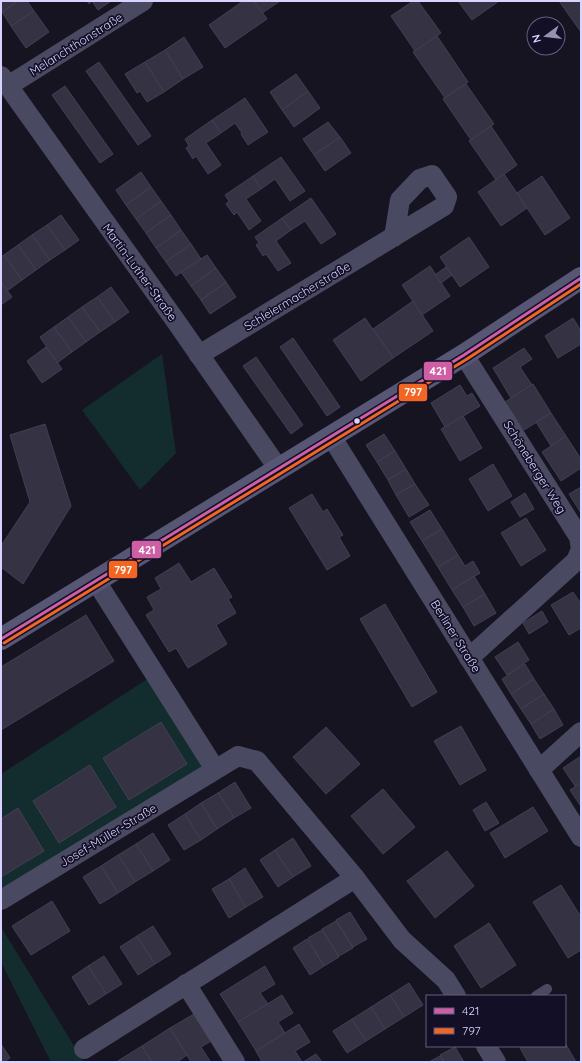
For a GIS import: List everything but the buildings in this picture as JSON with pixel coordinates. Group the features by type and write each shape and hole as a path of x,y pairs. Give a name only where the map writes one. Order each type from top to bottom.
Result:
{"street":[{"name":"Melanchthonstraße","path":"5,81 143,1"},
{"name":"Martin-Luther-Straße","path":"5,81 278,468"},
{"name":"Schleiermacherstraße","path":"199,355 394,237"},
{"path":"1,639 464,355 581,278"},
{"name":"Schöneberger Weg","path":"464,355 579,537 581,549 576,561 469,658"},
{"name":"Berliner Straße","path":"331,436 402,559 469,658 479,684 539,770 581,837"},
{"path":"96,581 215,769"},
{"path":"539,770 581,732"},
{"name":"Josef-Müller-Straße","path":"1,900 238,756 257,761 355,878 402,940 446,980 455,995"},
{"path":"84,1049 355,878"},
{"path":"186,984 235,1062"},
{"path":"487,1047 496,1062"}],"lane":[{"path":"537,995 547,988"}],"green space":[{"path":"162,354 176,453 140,490 82,410"},
{"path":"155,674 215,769 1,900 1,774"},
{"path":"1,927 84,1062 51,1062 1,962"}],"transit line":[{"name":"421","path":"1,639 464,355 581,278"},
{"name":"797","path":"4,643 467,359 581,284"}]}
